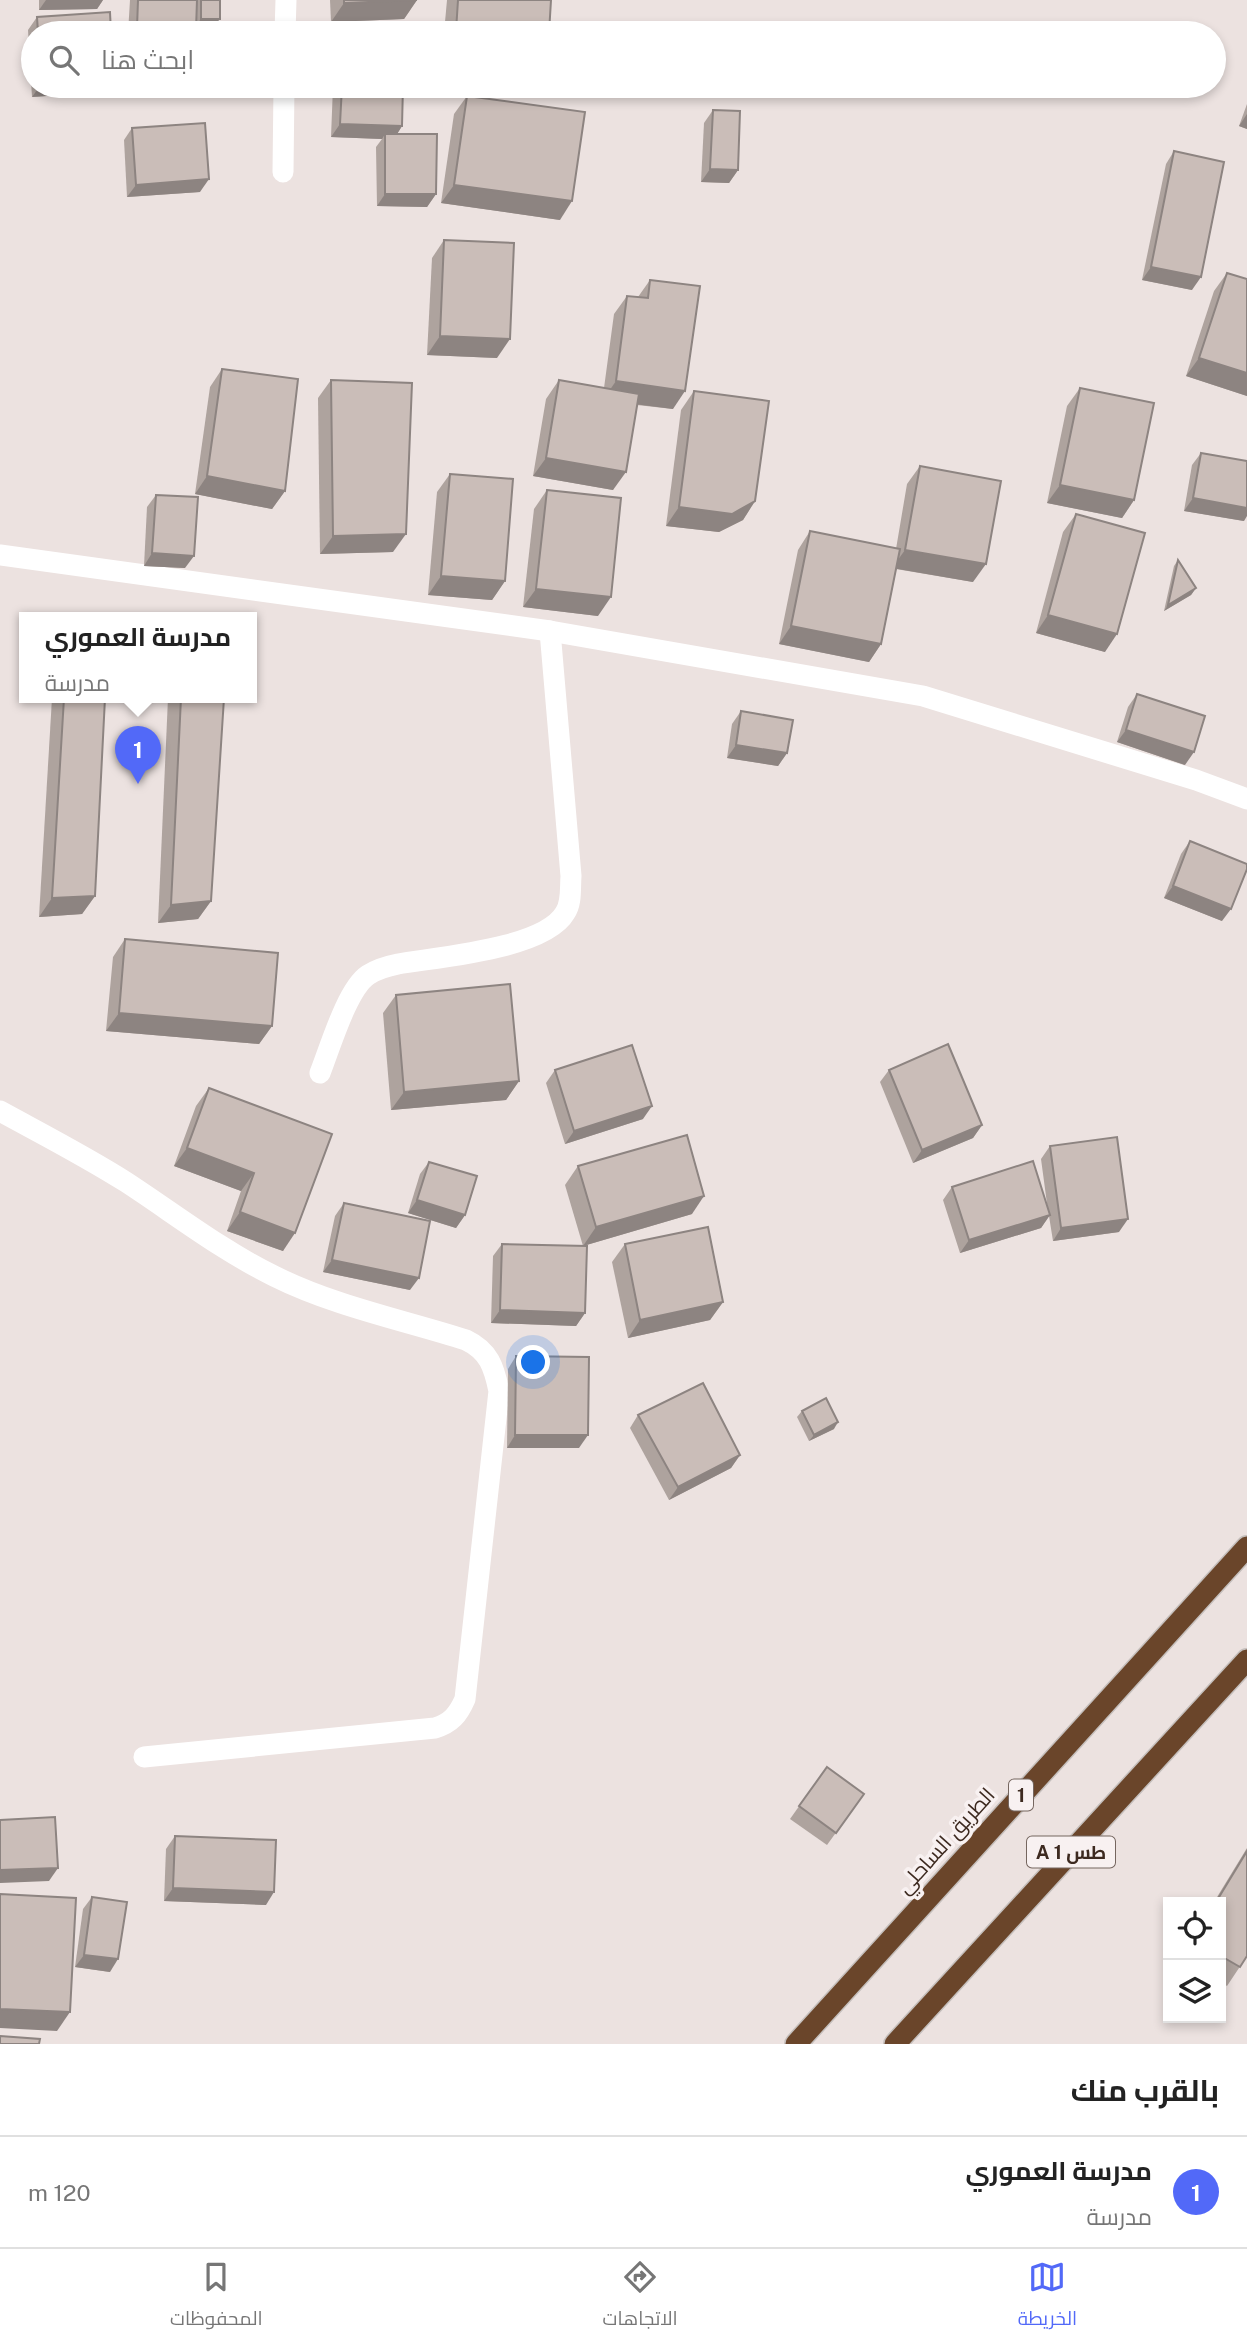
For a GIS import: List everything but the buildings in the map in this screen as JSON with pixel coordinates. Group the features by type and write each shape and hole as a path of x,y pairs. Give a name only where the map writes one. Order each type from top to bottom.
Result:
{"highway":[{"name":"الطريق الساحلي","path":"796,2044 1247,1547"},
{"name":"A 1 طس","path":"895,2044 1247,1660"}],"street":[{"path":"285,21 286,0"},
{"path":"283,172 284,98"},
{"path":"0,555 550,631 923,696 1196,780 1247,799"},
{"path":"320,1073 355,987 367,976 398,964 514,944 542,934 565,913 570,897 570,876 550,631"},
{"path":"0,1111 125,1181 209,1239 275,1277 337,1301 466,1340 483,1350 495,1371 499,1391 465,1699 454,1719 435,1728 144,1758"}],"place":[{"name":"مدرسة العموري","path":"138,784"}]}
